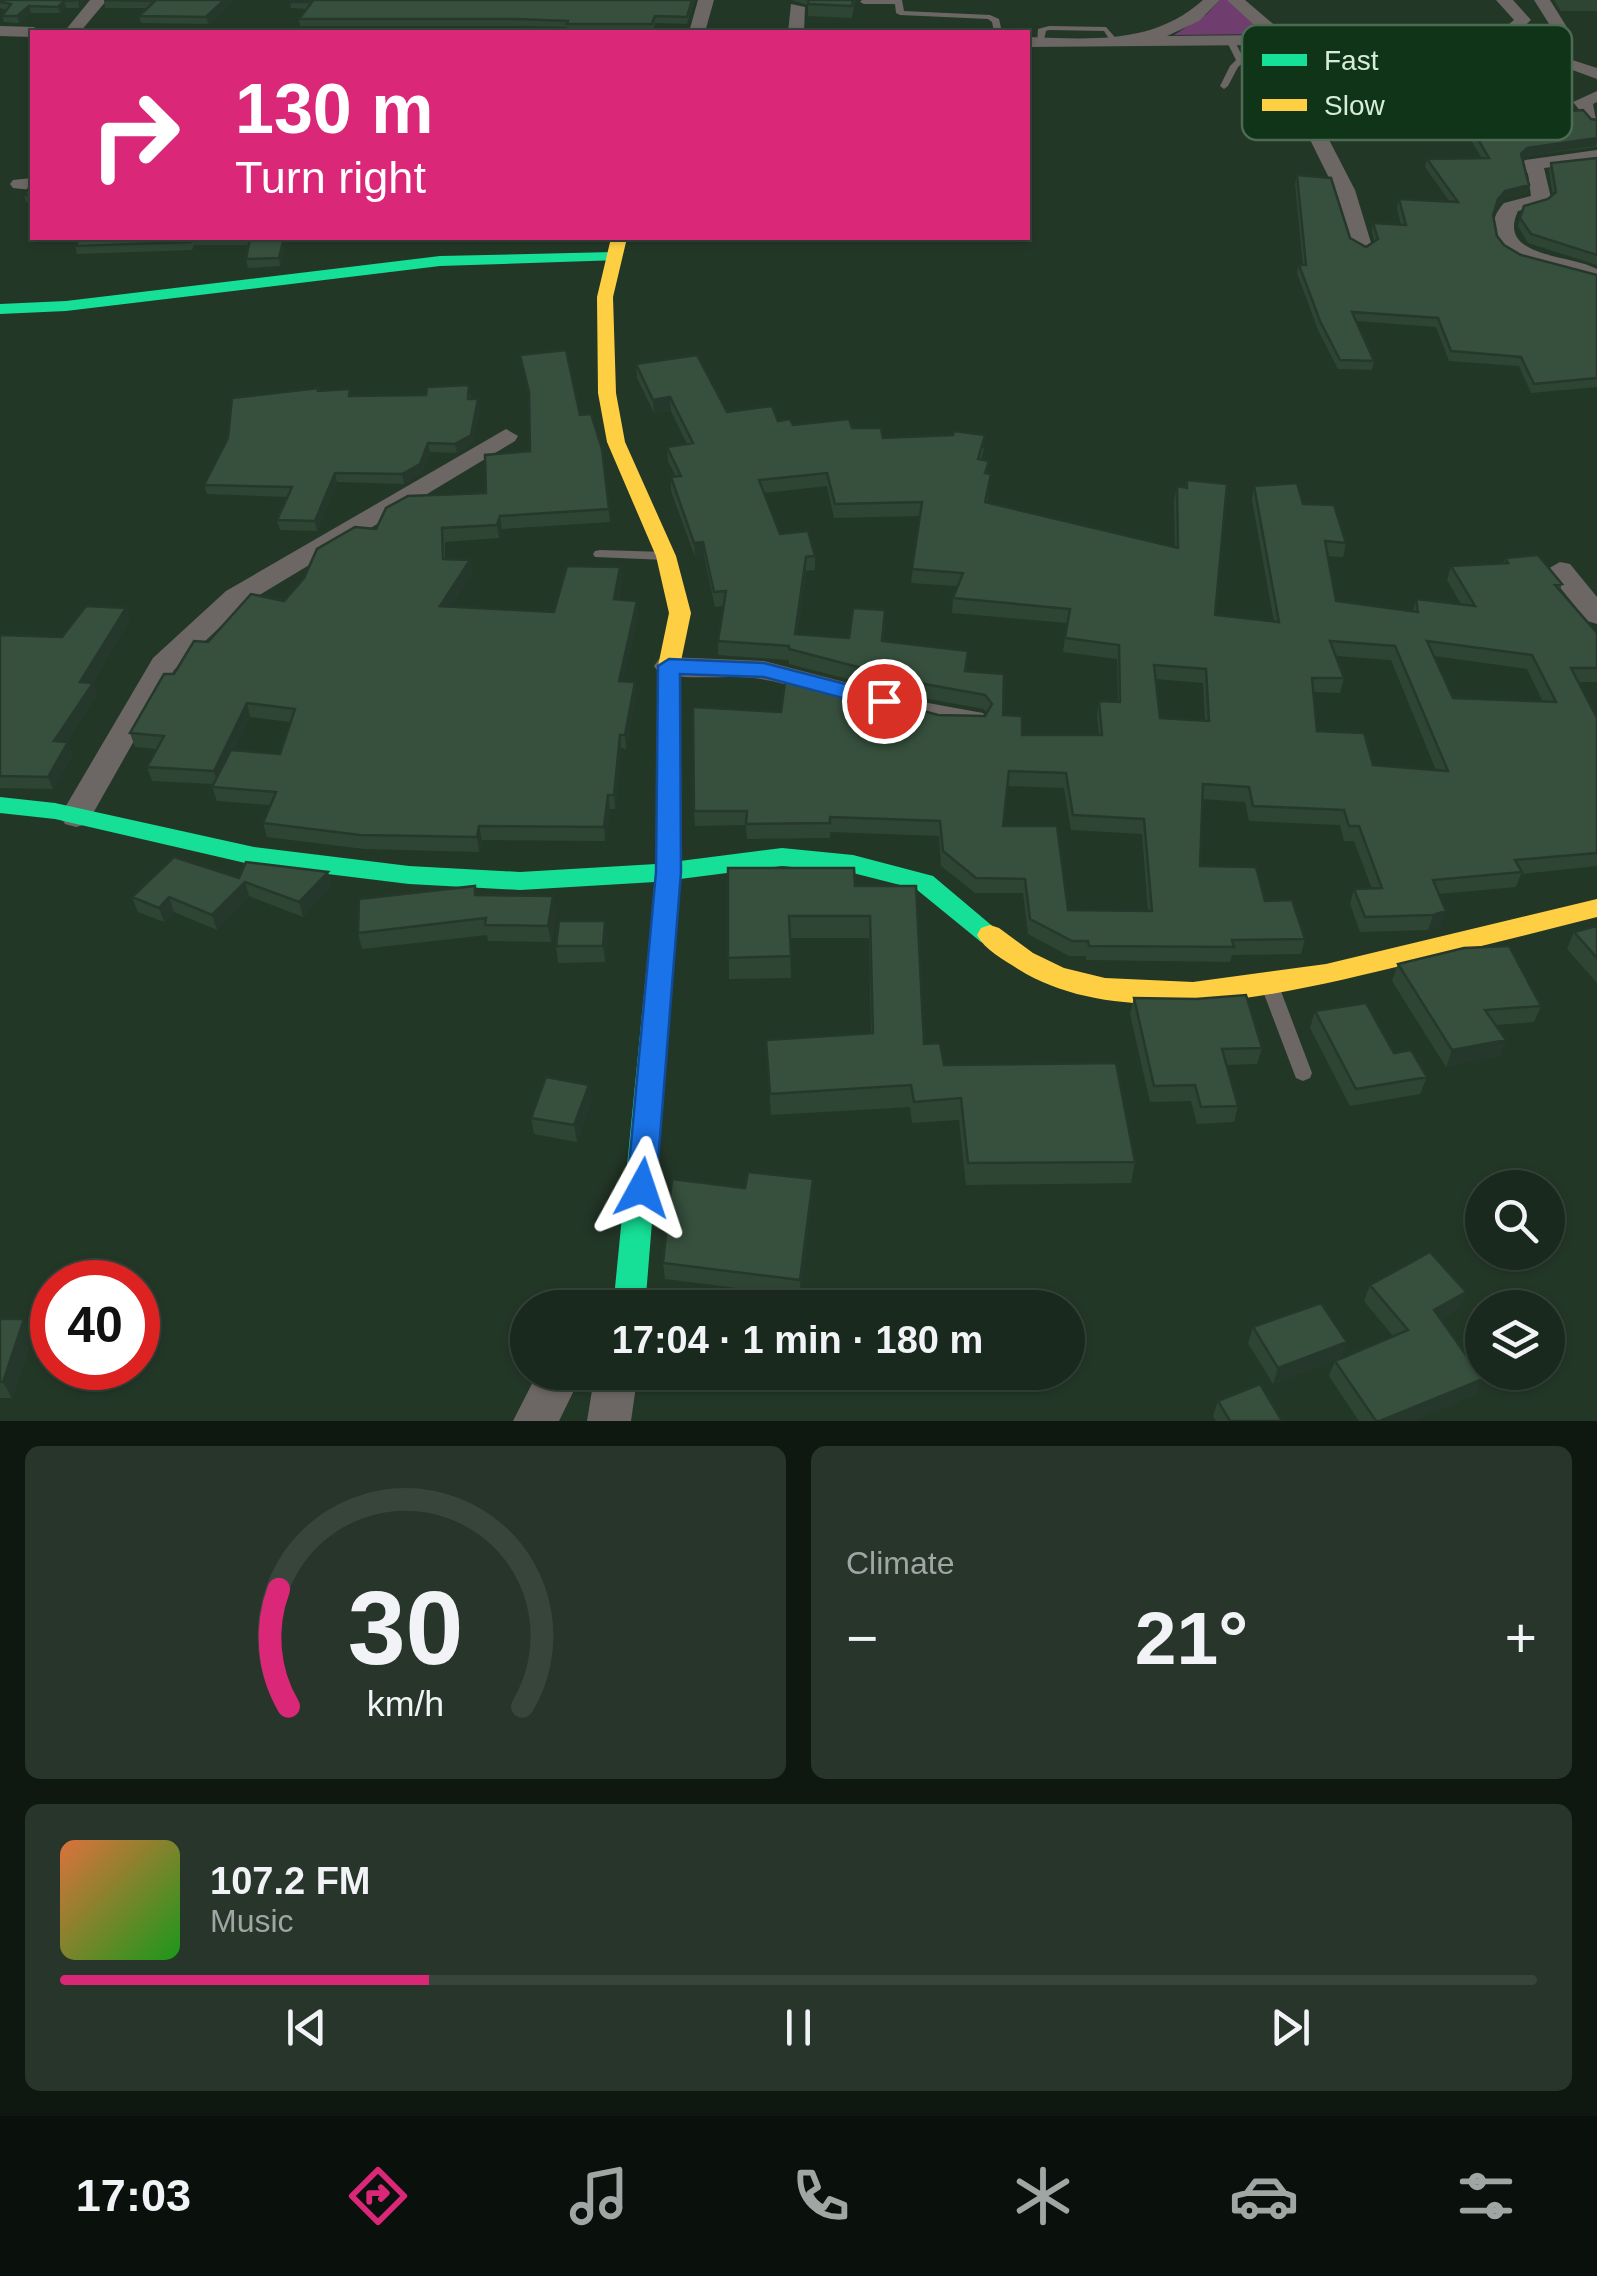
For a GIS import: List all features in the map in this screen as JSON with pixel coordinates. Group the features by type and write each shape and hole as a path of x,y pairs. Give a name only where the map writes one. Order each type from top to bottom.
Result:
{"street":[{"path":"74,30 99,0"},
{"path":"698,30 706,0"},
{"path":"1123,42 1185,23 1212,0"},
{"path":"1236,0 1260,25"},
{"path":"1504,0 1523,20 1517,25"},
{"path":"1542,0 1558,25"},
{"path":"796,6 796,30"},
{"path":"0,30 30,32"},
{"path":"1034,42 1242,40"},
{"path":"1572,65 1597,74"},
{"path":"1597,96 1582,102 1597,119"},
{"path":"1321,140 1344,190 1362,246"},
{"path":"1597,156 1532,164 1538,174 1541,198 1536,203 1514,205 1507,211 1503,226 1510,249 1518,254 1570,264 1597,277"},
{"path":"0,309 66,306 440,261 616,247 605,297 605,365 616,442 666,556 680,613 669,666 668,872 632,1287"},
{"path":"67,813 164,665 236,597 506,436"},
{"path":"1560,570 1597,616"},
{"path":"669,666 764,670 917,711 972,720"},
{"path":"0,805 67,813 254,856 371,872 520,882 668,872 782,857 887,870 924,882 1013,954 1057,977 1126,990 1192,992 1270,986 1597,908"},
{"path":"535,1421 552,1390"},
{"path":"609,1421 614,1390"}],"lane":[{"path":"864,2 899,1 900,13 990,17 998,30"},
{"path":"1224,86 1234,66 1242,61 1230,40"},
{"path":"600,554 666,556"},
{"path":"1270,986 1303,1073"}],"shaded area":[{"path":"1220,0 1231,0 1256,25 1242,25 1242,34 1174,35 1207,14"}],"building":[{"path":"0,0 78,0 64,1 58,7 29,6 17,16 2,16 11,4"},
{"path":"104,0 224,0 206,17 139,16 155,1"},
{"path":"291,0 692,0 687,17 655,16 652,24 567,24 568,21 516,19 299,19 312,2"},
{"path":"808,0 853,0 852,6 808,4"},
{"path":"1583,110 1597,120 1597,138 1527,148 1521,154 1529,185 1505,191 1493,215 1497,236 1521,255 1597,275 1597,378 1534,384 1521,357 1451,351 1438,318 1352,312 1374,361 1340,360 1299,265 1306,265 1297,175 1331,178 1350,238 1366,247 1378,239 1373,223 1406,225 1399,199 1458,202 1427,159 1489,158 1478,140 1572,140 1572,111"},
{"path":"1597,158 1597,255 1531,234 1520,218 1524,206 1548,199 1556,192 1551,163"},
{"path":"80,240 191,240 190,242 75,246"},
{"path":"250,240 284,240 279,258 246,259"},
{"path":"566,350 580,415 591,414 602,449 609,509 500,516 497,525 442,528 443,559 470,560 440,606 554,612 567,566 620,567 614,599 637,601 619,681 635,682 625,735 620,735 614,795 608,795 604,827 479,826 477,837 360,835 263,823 276,792 212,787 231,750 280,754 295,709 247,703 214,771 147,767 164,736 130,733 164,674 174,674 194,641 208,642 251,594 284,601 304,578 317,549 355,527 376,529 386,508 408,496 486,493 485,455 530,451 529,392 520,355"},
{"path":"697,355 727,412 772,406 778,421 790,419 793,425 849,419 852,428 881,428 883,438 953,435 954,431 985,435 978,459 989,461 985,473 991,474 985,502 1178,548 1177,486 1187,488 1187,480 1227,484 1215,615 1279,622 1254,486 1297,483 1303,504 1334,505 1346,543 1325,541 1336,601 1418,612 1416,599 1475,606 1451,566 1508,563 1505,558 1538,555 1562,584 1555,585 1597,633 1597,668 1571,668 1597,718 1597,853 1515,860 1522,872 1433,880 1446,911 1433,915 1365,917 1354,889 1382,888 1359,826 1349,826 1344,810 1253,806 1249,787 1203,784 1200,866 1256,867 1265,901 1292,900 1305,939 1232,940 1234,947 1089,946 1088,941 1072,941 1030,919 1025,879 976,878 943,851 940,821 830,817 830,823 746,824 747,811 694,811 693,707 781,712 786,674 938,715 985,716 992,704 985,695 919,683 789,646 718,641 726,591 714,592 703,542 694,543 671,477 681,476 667,447 693,443 670,397 653,400 636,364","holes":["827,473 835,504 922,502 912,569 963,573 953,598 1070,609 1065,638 1119,645 1120,702 1099,701 1102,735 1022,735 1022,716 1003,715 1004,674 965,671 968,651 882,641 885,610 853,608 849,638 795,634 806,557 815,556 808,531 780,534 759,480","1330,641 1395,646 1448,771 1373,765 1364,733 1317,731 1312,678 1344,678","1427,641 1532,655 1556,702 1453,698","1154,665 1206,669 1209,721 1160,718","1009,771 1066,773 1073,815 1144,819 1152,911 1068,910 1057,826 1003,826"]},
{"path":"469,385 468,399 478,399 471,435 455,444 428,443 420,464 402,474 335,473 315,521 277,520 292,487 204,485 228,438 232,398 319,388 318,391 350,389 349,396 426,395 427,387"},
{"path":"86,606 126,608 80,682 93,683 54,741 68,742 48,777 0,776 0,635 62,637"},
{"path":"174,857 239,878 246,862 328,872 299,902 245,882 212,915 169,897 159,908 132,897"},
{"path":"728,868 854,868 855,886 916,886 924,1044 940,1043 944,1065 1116,1063 1135,1162 968,1163 961,1098 914,1102 911,1085 770,1094 766,1040 873,1033 870,916 789,916 791,956 728,958"},
{"path":"475,886 475,895 553,896 548,926 485,925 486,918 358,933 359,899"},
{"path":"559,921 605,921 603,946 556,946"},
{"path":"1597,926 1597,958 1574,932"},
{"path":"1509,946 1541,1006 1485,1010 1506,1040 1452,1050 1398,964 1464,948"},
{"path":"1246,995 1262,1048 1222,1049 1238,1106 1201,1107 1195,1085 1154,1086 1134,998"},
{"path":"1366,1003 1394,1053 1411,1050 1427,1077 1356,1089 1315,1011"},
{"path":"546,1077 589,1085 574,1125 531,1118"},
{"path":"748,1172 813,1179 800,1280 663,1263 672,1179 745,1188"},
{"path":"1430,1252 1465,1291 1434,1310 1465,1354 1465,1386 1376,1421 1335,1361 1408,1330 1370,1285"},
{"path":"1321,1303 1347,1342 1278,1368 1253,1327"},
{"path":"0,1319 24,1319 3,1382 0,1382"},
{"path":"1260,1384 1282,1421 1230,1421 1218,1401"}],"traffic: fast":[{"path":"0,309 66,306 440,261 614,257"},
{"path":"631,1290 668,872 669,767"},
{"path":"0,805 55,811 254,856 409,875 520,881 668,872 782,857 853,864 924,882 990,935"}],"traffic: slow":[{"path":"619,240 605,297 607,393 616,442 666,556 680,613 669,666 669,767"},
{"path":"990,935 1033,965 1061,978 1105,988 1193,993 1326,974 1597,908"}],"route":[{"path":"642,1188 668,872 669,666 764,670 884,701"}]}
